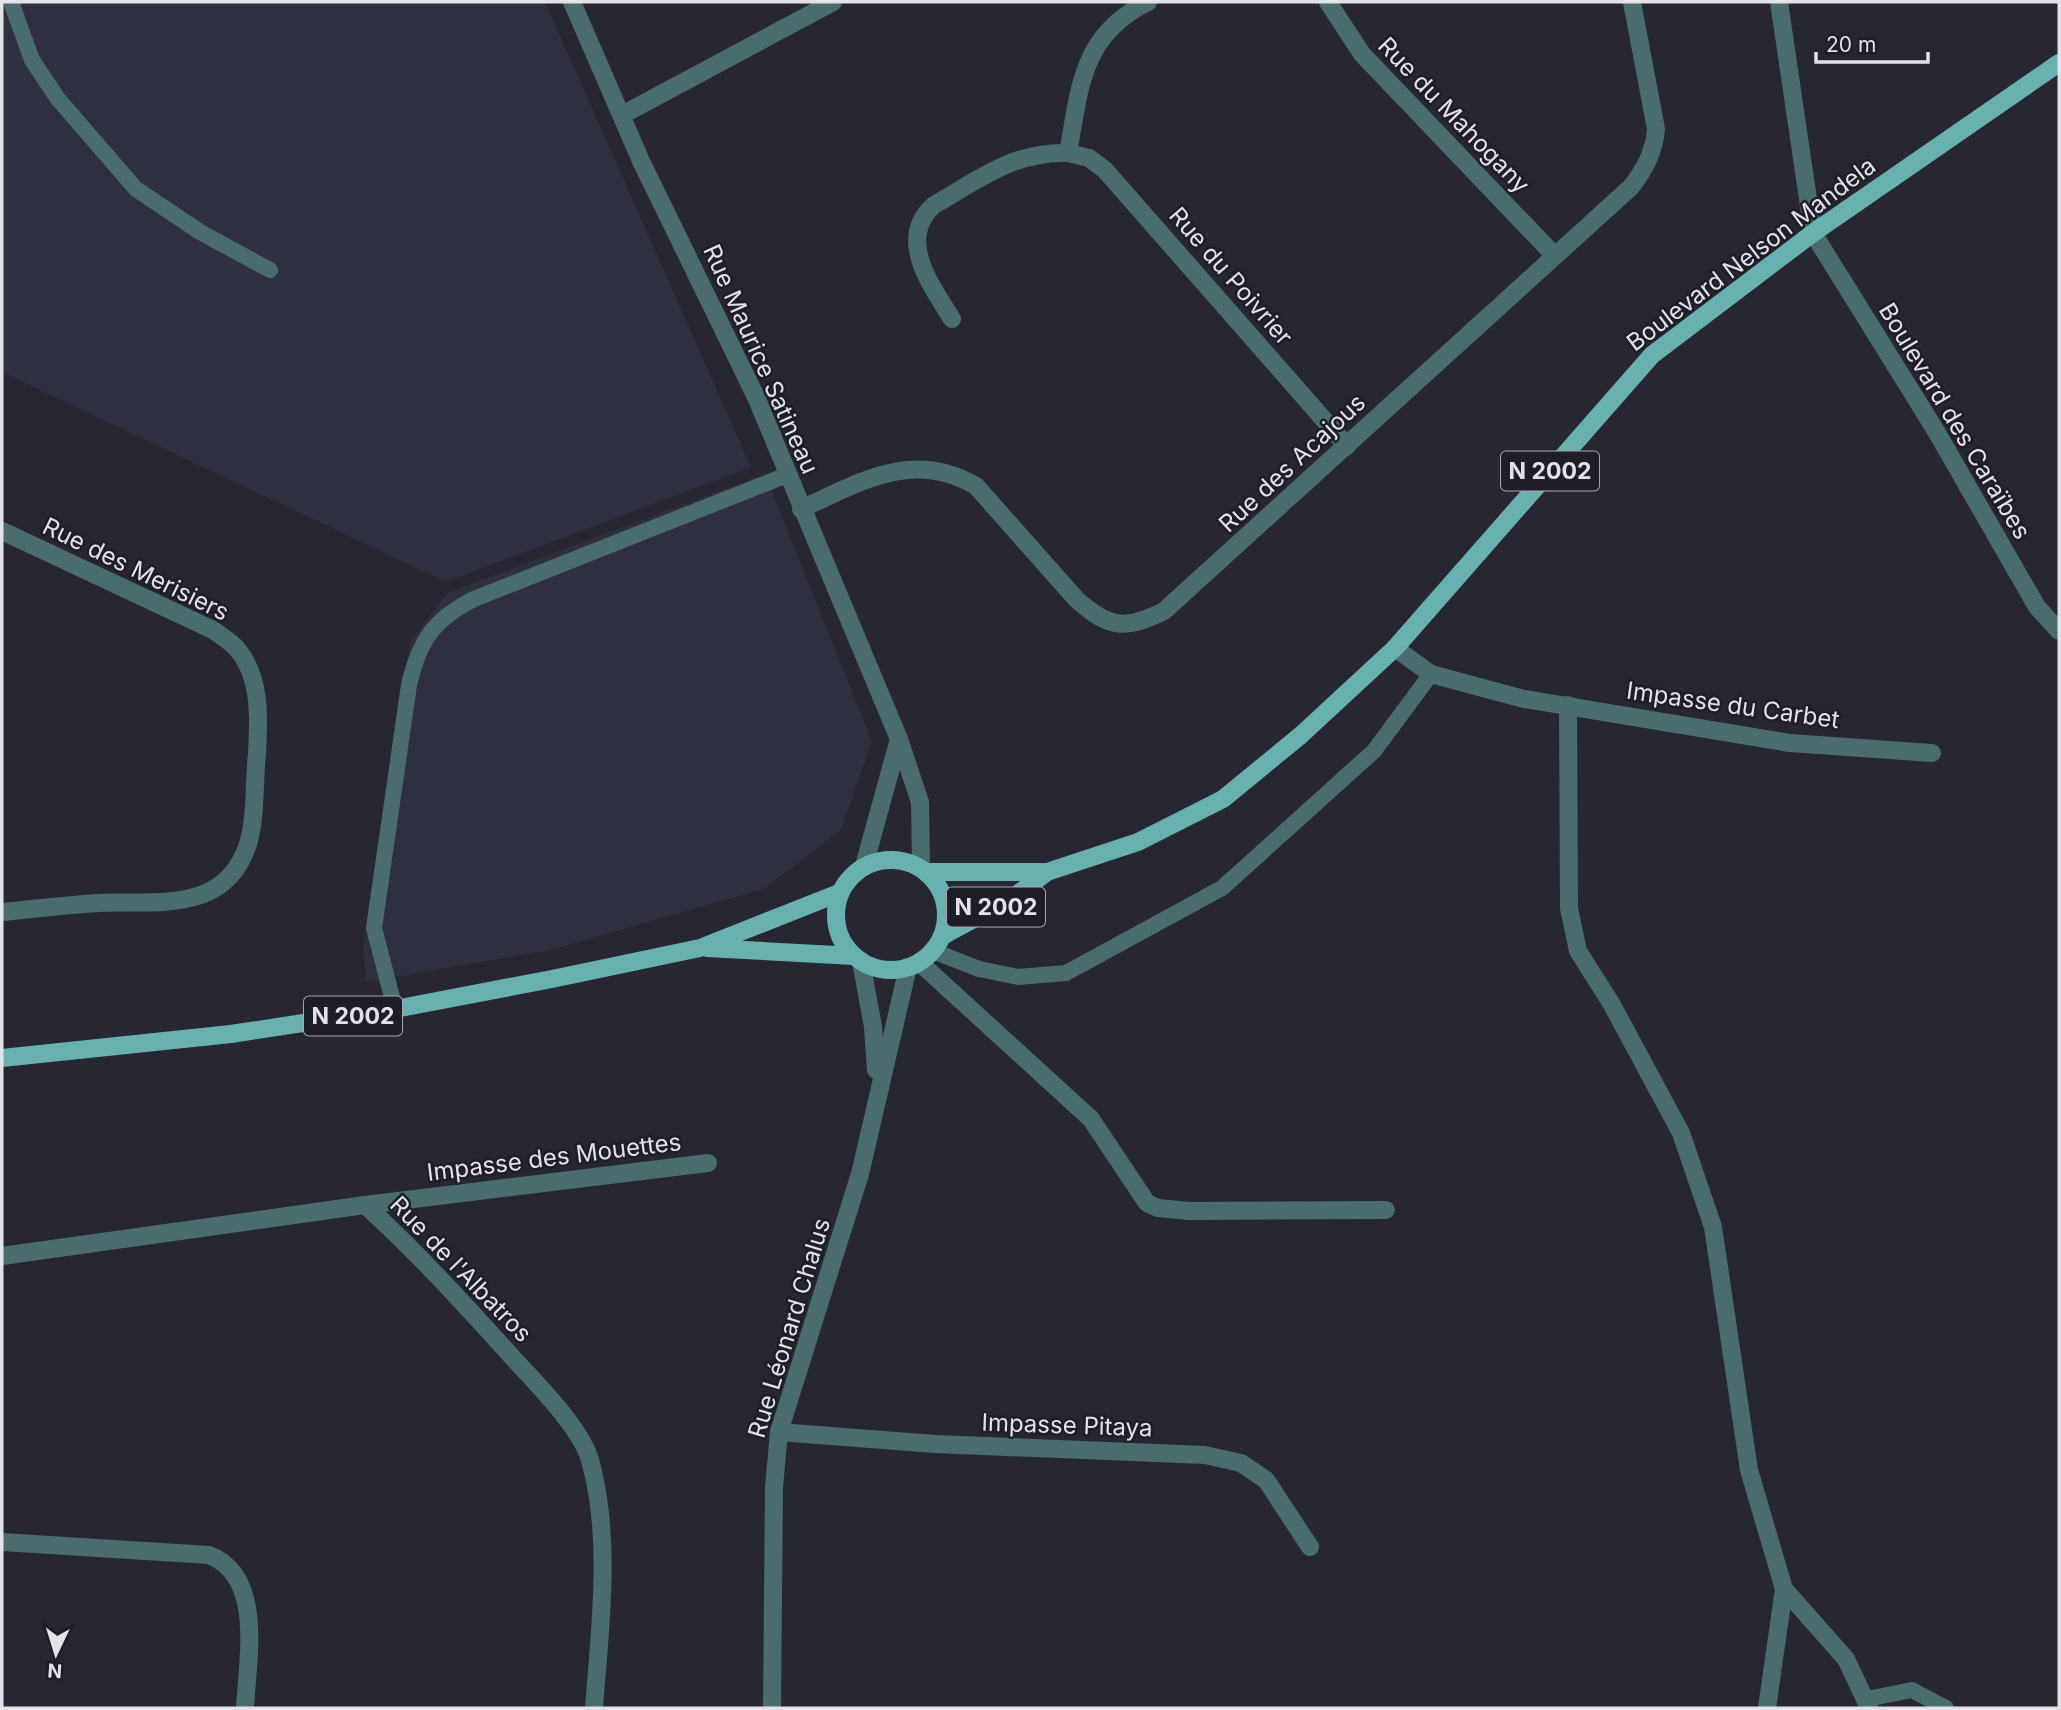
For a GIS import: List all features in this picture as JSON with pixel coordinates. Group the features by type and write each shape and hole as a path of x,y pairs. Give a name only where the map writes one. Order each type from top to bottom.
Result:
{"main road":[{"name":"Boulevard Nelson Mandela","path":"926,954 1011,899 1047,872 1138,842 1223,799 1301,735 1395,648 1652,355 1812,233 2059,63"},
{"path":"892,859 924,870 938,885 945,901 947,919 926,954 892,970 857,958 843,943 836,927 835,910 839,893 849,878 864,866 892,859"},
{"name":"Boulevard Nelson Mandela","path":"924,870 1047,872"},
{"name":"N 2002","path":"2,1058 231,1034 395,1009 700,948 839,893"},
{"name":"N 2002","path":"700,948 857,958"}],"street":[{"name":"Rue Maurice Satineau","path":"572,2 622,115 756,397 899,739 920,803 924,870"},
{"path":"622,115 833,2"},
{"path":"952,319 925,276 918,254 916,241 924,214 934,205 1022,156 1044,152 1068,153 1081,77 1097,41 1148,2"},
{"name":"Rue du Mahogany","path":"1328,2 1362,54 1554,256"},
{"name":"Rue des Acajous","path":"801,509 886,472 914,469 957,475 976,485 1077,600 1096,617 1127,625 1143,622 1164,611 1185,595 1631,187 1643,171 1653,150 1655,115 1632,2"},
{"path":"1785,5 1812,233"},
{"name":"Rue du Poivrier","path":"1068,153 1090,158 1105,170 1348,446"},
{"name":"Boulevard des Caraïbes","path":"1812,233 1936,431 2037,607 2059,631"},
{"name":"Rue des Merisiers","path":"2,531 213,630 238,650 256,688 259,729 249,842 237,867 217,889 196,898 162,902 98,903 2,912"},
{"path":"1395,648 1431,674"},
{"name":"Impasse du Carbet","path":"1431,674 1524,699 1790,743 1932,753"},
{"path":"1568,705 1569,908 1578,951 1611,1003 1681,1133 1713,1227 1749,1470 1784,1589 1767,1708"},
{"path":"864,866 885,798 899,739"},
{"path":"926,954 1091,1119 1147,1203 1158,1208 1189,1211 1386,1210"},
{"name":"Rue Léonard Chalus","path":"772,1708 774,1487 779,1432 860,1174 873,1127 878,1091 926,954"},
{"name":"Rue Léonard Chalus","path":"857,958 873,1027 878,1091"},
{"name":"Impasse des Mouettes","path":"365,1205 708,1163"},
{"name":"Rue de l'Albatros","path":"2,1256 365,1205 415,1250 554,1402 589,1456 602,1513 600,1627 594,1708"},
{"name":"Impasse Pitaya","path":"779,1432 935,1444 1205,1455 1241,1463 1265,1480 1310,1547"},
{"path":"2,1542 209,1555 219,1559 236,1578 250,1614 245,1708"},
{"path":"1784,1589 1846,1659 1868,1703"}],"lane":[{"path":"11,2 23,38 45,80 88,136 136,189 200,232 270,270"},
{"path":"395,1009 374,928 409,685 416,653 434,628 449,611 474,599 787,475"},
{"path":"926,954 1018,977 1066,973 1222,888 1374,751 1431,674"},
{"path":"1868,1703 1912,1690 1946,1708"}],"shaded area":[{"path":"2,2 545,2 751,467 446,582 2,372"},
{"path":"765,474 872,741 841,830 764,889 550,950 366,982 363,946 410,642 447,593"}]}
